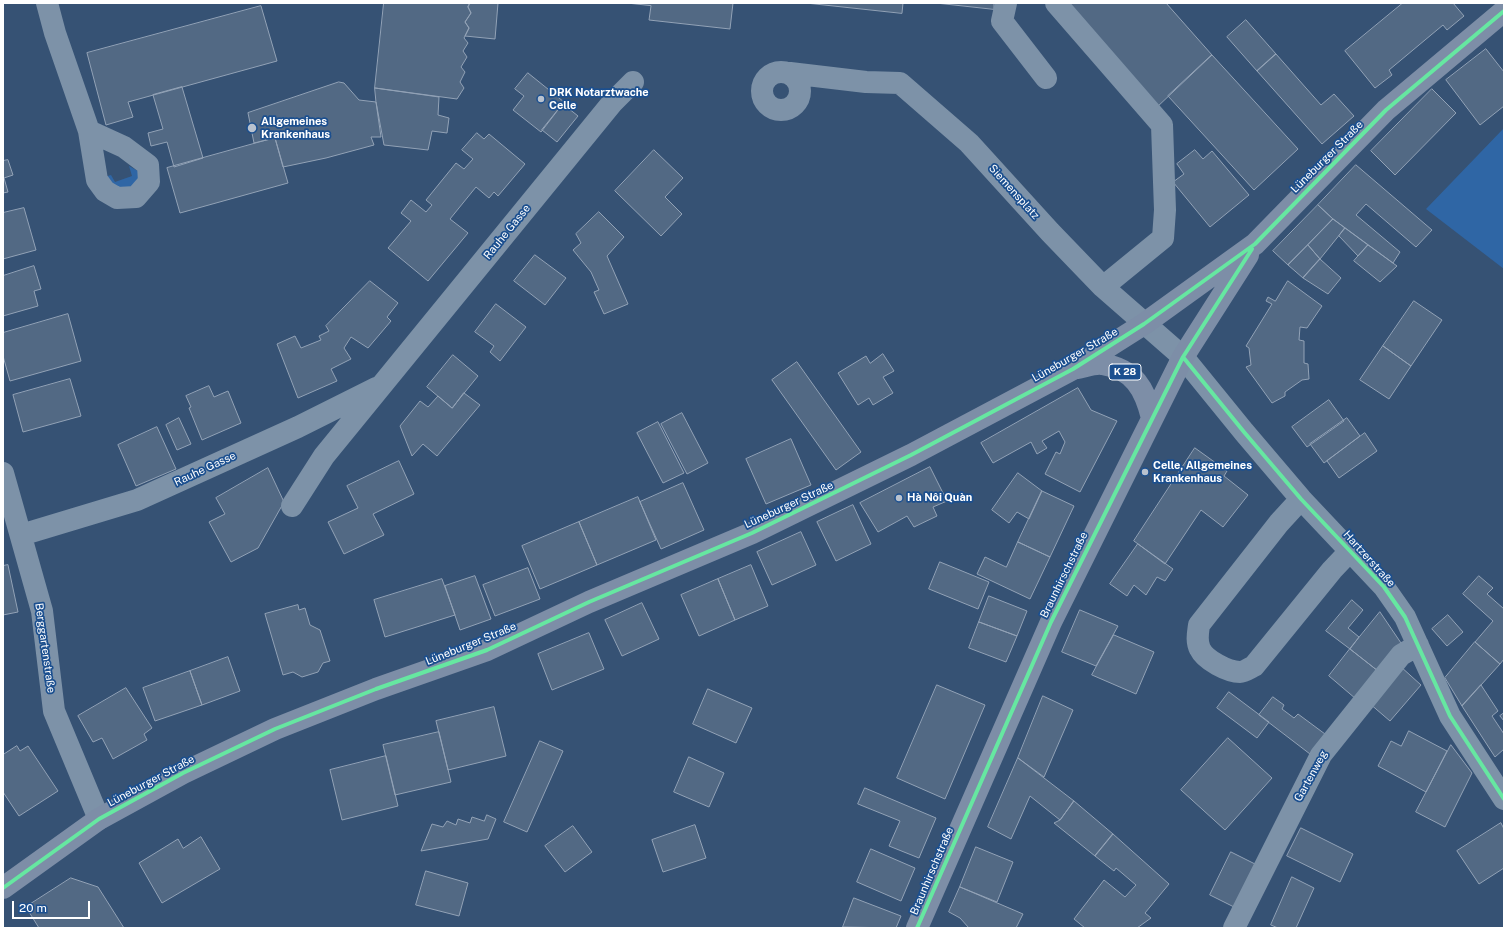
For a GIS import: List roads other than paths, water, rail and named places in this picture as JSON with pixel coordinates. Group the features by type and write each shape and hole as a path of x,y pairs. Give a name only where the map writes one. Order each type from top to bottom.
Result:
{"main road":[{"name":"Lüneburger Straße","path":"3,888 99,819 184,773 275,729 376,689 486,650 589,602 752,533 904,458 1073,369 1144,324 1255,244 1386,110 1504,11"},
{"name":"Braunhirschstraße","path":"917,928 1051,622 1183,357 1255,244"},
{"name":"K 28","path":"1073,369 1100,364 1122,370 1141,388 1147,397 1152,418"}],"street":[{"path":"47,3 89,131"},
{"path":"1006,3 1002,21 1046,78"},
{"path":"1056,3 1162,125 1165,210 1164,238 1103,287"},
{"name":"Siemensplatz","path":"821,77 800,95 794,106 783,111 770,108 763,98 763,84 766,79 777,72 900,83 969,143 1050,232 1103,287 1183,357"},
{"path":"790,73 799,82 800,95"},
{"name":"Rauhe Gasse","path":"292,506 324,456 607,109 633,82"},
{"name":"Hartzerstraße","path":"1183,357 1301,499 1384,587 1405,617 1450,716 1504,799"},
{"name":"Rauhe Gasse","path":"21,535 137,500 298,426 382,385"},
{"name":"Berggartenstraße","path":"3,472 42,611 54,710 99,819"},
{"path":"1301,499 1275,529 1199,625 1197,638 1198,644 1200,649 1207,657 1227,669 1240,672 1254,666 1332,570 1350,551"},
{"name":"Gartenweg","path":"1234,928 1321,755 1401,655 1418,645"}],"place":[{"name":"DRK Notarztwache Celle","path":"541,99"},
{"name":"Allgemeines Krankenhaus","path":"252,128"},
{"name":"Celle, Allgemeines Krankenhaus","path":"1145,472"},
{"name":"Hà Nôi Quàn","path":"899,498"}]}
